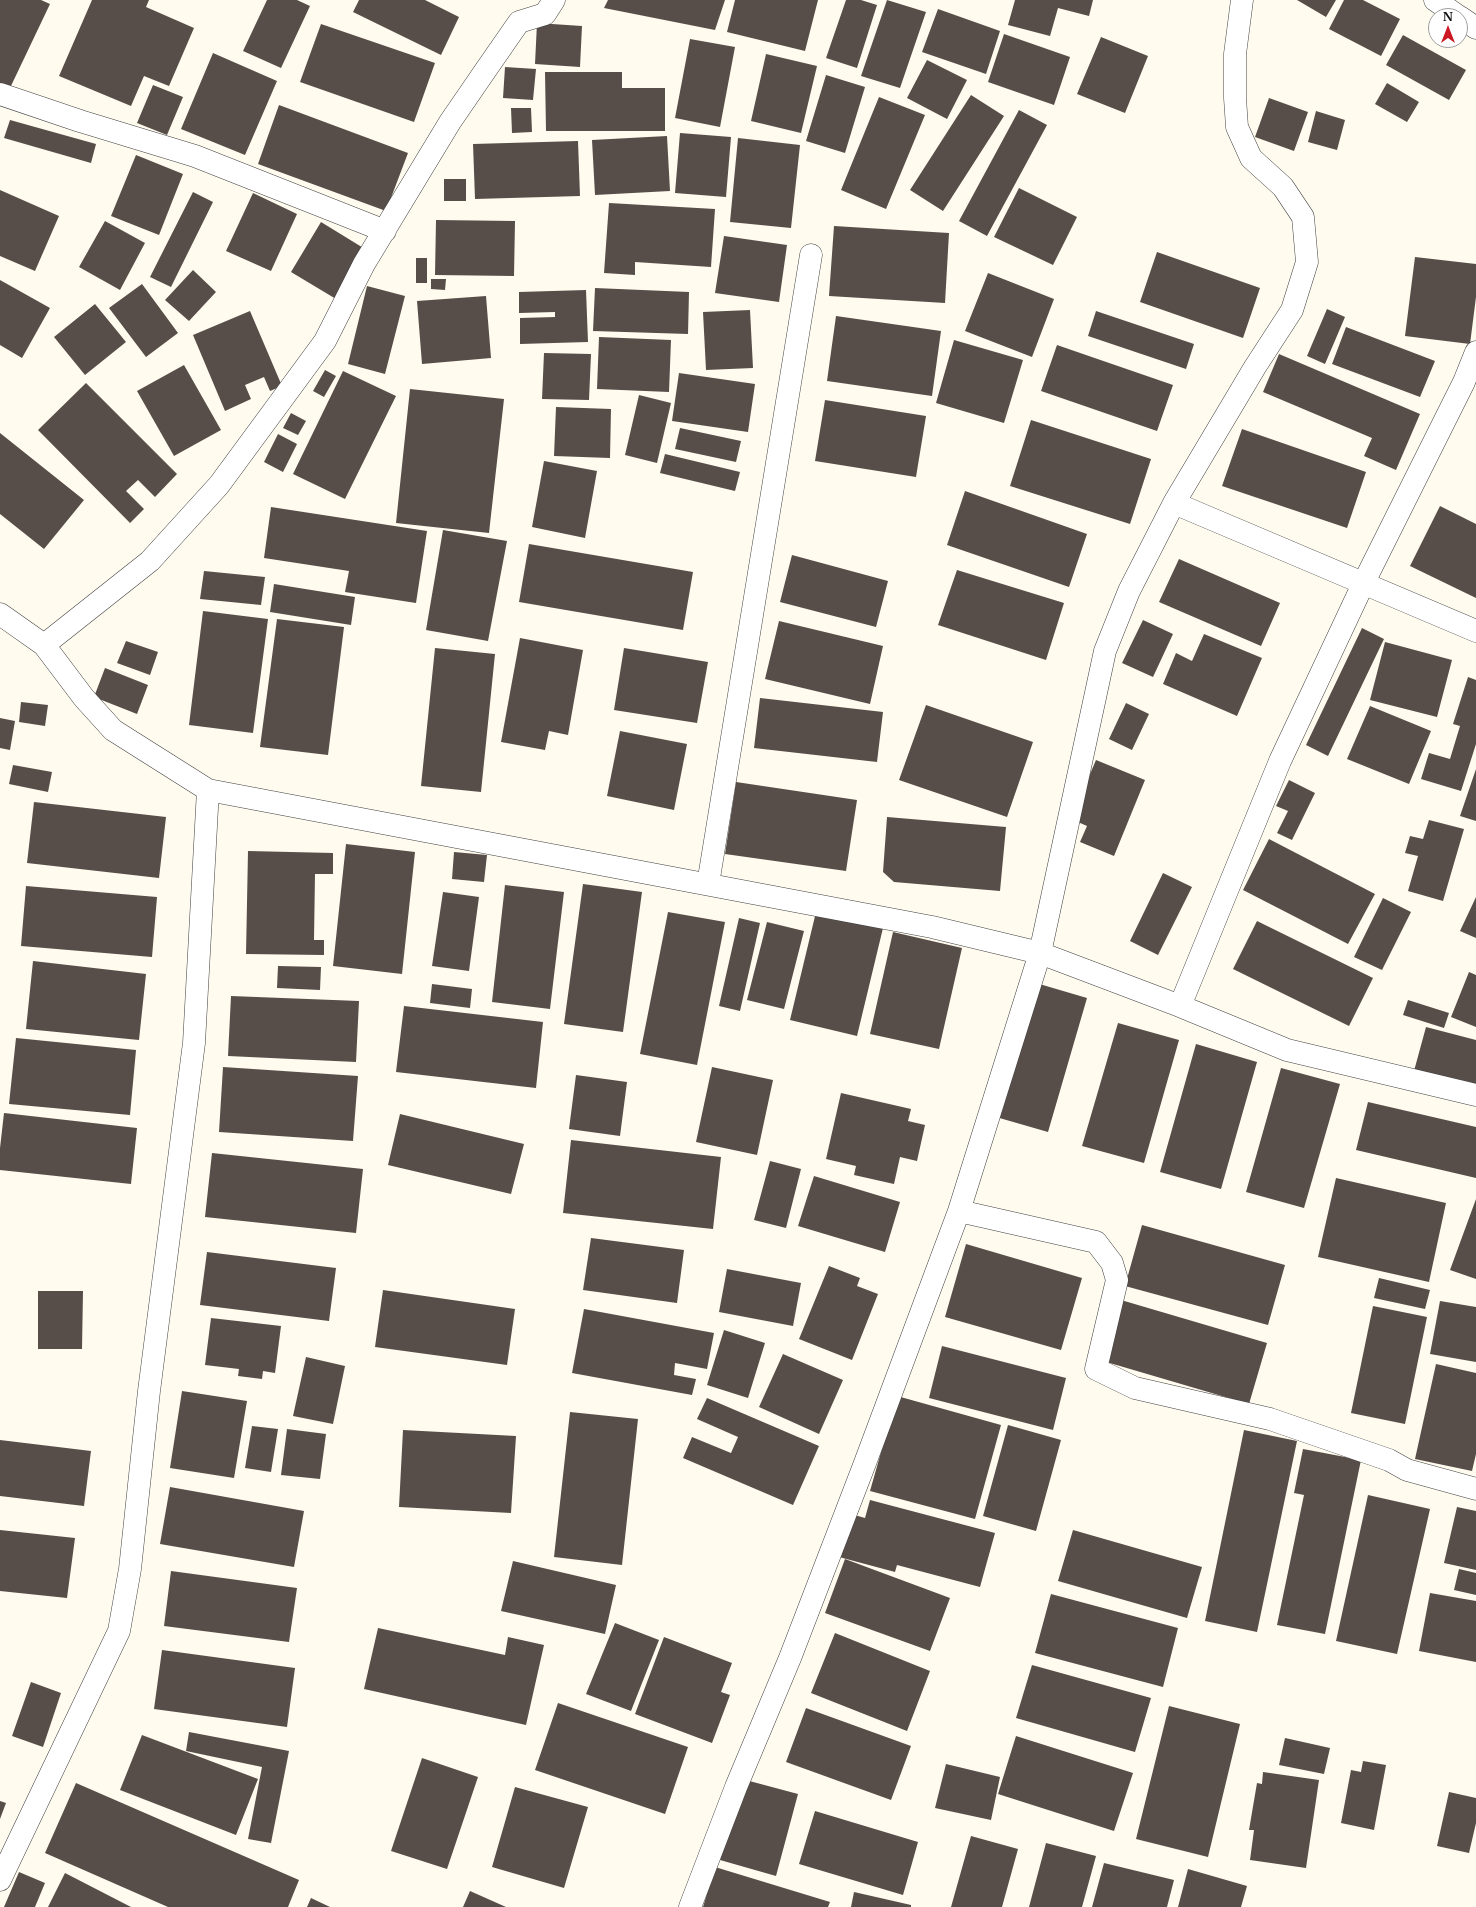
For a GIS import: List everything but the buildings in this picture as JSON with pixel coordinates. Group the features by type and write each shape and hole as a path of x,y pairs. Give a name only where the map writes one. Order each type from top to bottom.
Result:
{"street":[{"path":"44,645 150,561 219,484 325,341 364,264 450,122 519,22 545,14 554,0"},
{"path":"690,1907 736,1786 810,1608 959,1211 1040,953 1106,651 1129,590 1174,503 1255,367 1292,310 1307,262 1303,217 1283,187 1251,158 1237,128 1235,54 1242,0"},
{"path":"1434,0 1446,8"},
{"path":"0,94 80,121 195,156 384,231"},
{"path":"708,884 812,255"},
{"path":"1180,1006 1280,761 1364,582 1464,382 1476,352"},
{"path":"1174,503 1364,582 1476,631"},
{"path":"0,614 44,645 84,698 112,730 208,790 932,927 1040,953 1180,1006 1287,1050 1476,1095"},
{"path":"0,1880 119,1631 130,1569 149,1391 194,1043 208,790"},
{"path":"959,1211 1096,1242 1112,1263 1117,1280 1096,1369 1135,1388 1270,1419 1389,1460 1407,1470 1476,1488"}]}
